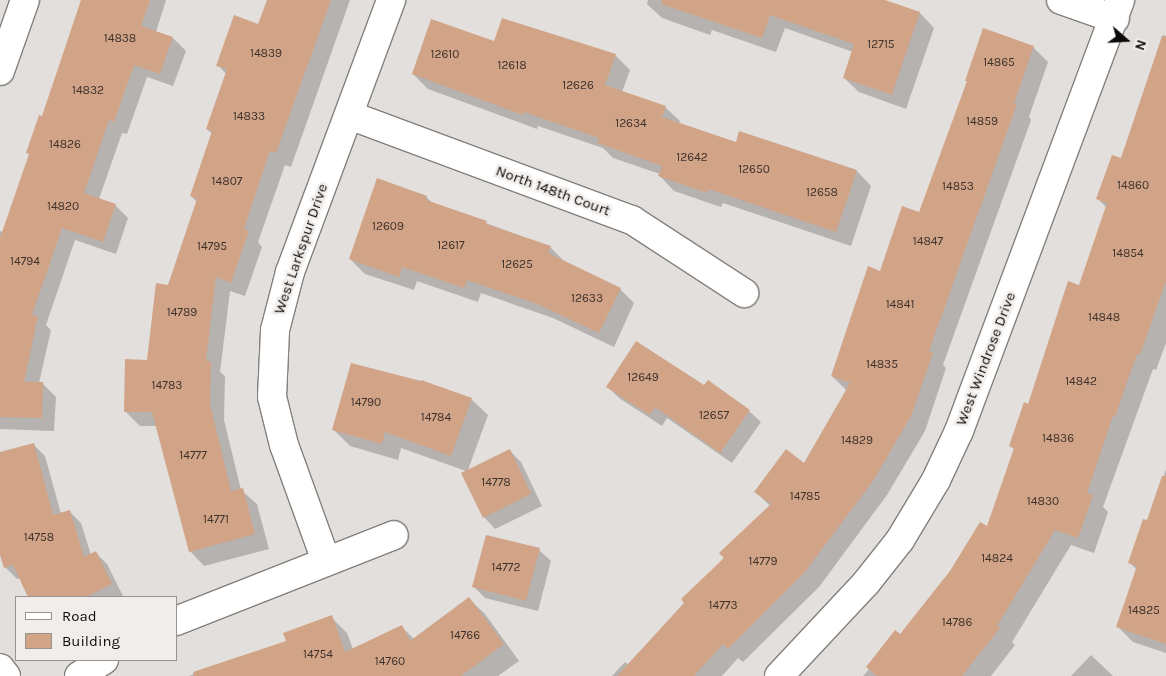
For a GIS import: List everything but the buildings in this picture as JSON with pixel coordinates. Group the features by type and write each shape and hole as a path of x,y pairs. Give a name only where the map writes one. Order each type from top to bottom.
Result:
{"street":[{"path":"0,71 26,0"},
{"name":"West Larkspur Drive","path":"326,561 284,444 272,397 275,330 281,300 390,0"},
{"path":"1061,0 1118,9"},
{"name":"West Windrose Drive","path":"779,676 866,583 900,540 936,480 959,431 1118,9"},
{"name":"North 148th Court","path":"349,115 632,220 744,293"},
{"path":"178,620 394,535"},
{"path":"79,676 102,661"},
{"path":"0,668 6,676"}]}
